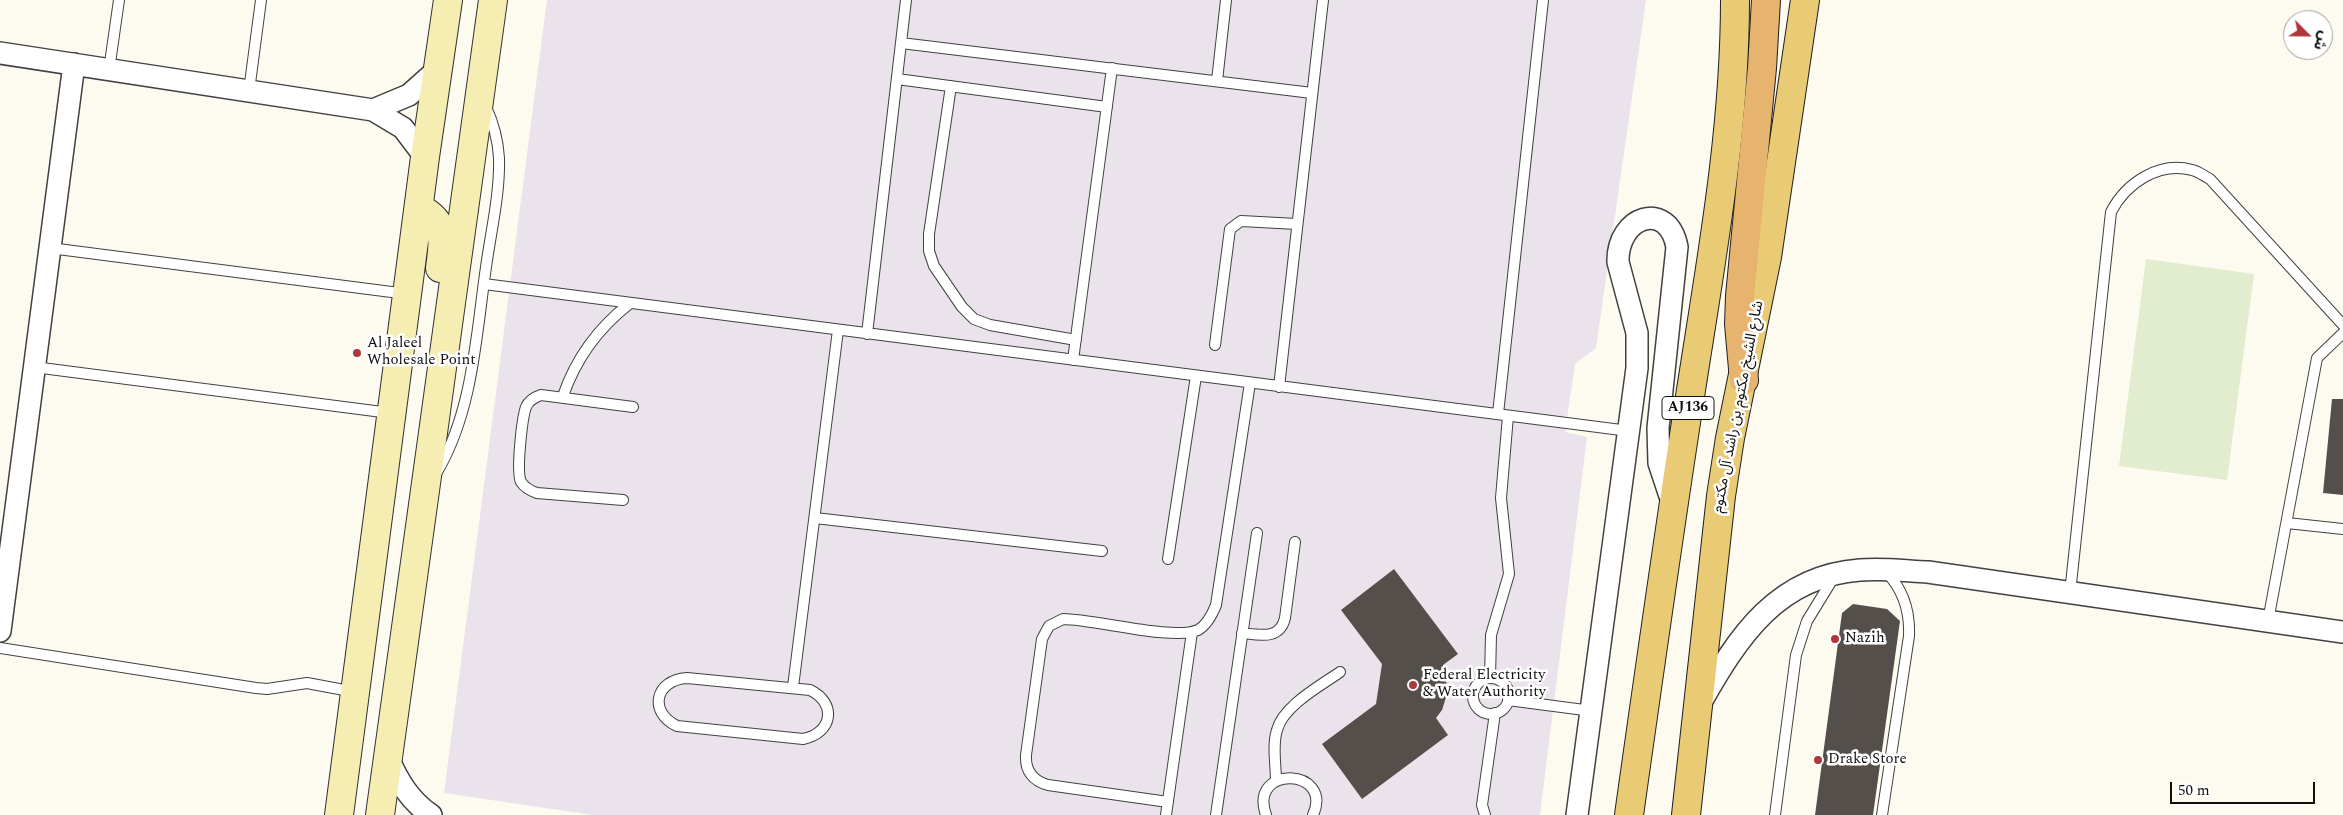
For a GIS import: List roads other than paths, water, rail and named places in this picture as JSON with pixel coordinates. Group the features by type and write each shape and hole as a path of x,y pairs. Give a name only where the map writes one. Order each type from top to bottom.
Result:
{"highway":[{"path":"1744,380 1740,296 1762,68 1766,0"}],"main road":[{"path":"339,815 357,692 425,157 448,0"},
{"path":"380,815 493,0"},
{"name":"AJ136","path":"1629,815 1673,505 1719,209 1735,44 1734,0"},
{"name":"شارع الشيخ مكتوم بن راشد آل مكتوم","path":"1686,815 1700,704 1721,496 1730,438 1744,380 1774,216 1805,0"},
{"path":"419,208 438,222 443,238 426,381 429,418 433,436"}],"street":[{"path":"0,53 373,110 404,128 425,157"},
{"path":"0,631 74,64"},
{"path":"373,110 409,95 438,70"},
{"path":"1577,815 1639,344 1635,322 1618,262 1618,251 1621,239 1636,222 1645,219 1654,219 1671,229 1677,246 1658,428 1659,462 1673,505"},
{"path":"1700,704 1727,658 1758,616 1782,597 1808,583 1836,573 1860,570 1928,572 2343,632"},
{"path":"388,758 397,778 409,796 431,815"}],"lane":[{"path":"109,70 119,0"},
{"path":"249,91 261,0"},
{"path":"867,334 906,0"},
{"path":"1217,81 1226,0"},
{"path":"1279,387 1323,0"},
{"path":"1490,678 1491,635 1509,574 1509,558 1501,498 1503,415 1543,0"},
{"path":"901,43 1312,93"},
{"path":"1073,360 1112,68"},
{"path":"896,79 1107,107"},
{"path":"951,86 928,234 929,251 934,266 968,314 982,323 1076,340"},
{"path":"425,489 448,450 464,408 499,177 498,155 489,113 480,93"},
{"path":"2070,593 2111,212 2119,196 2130,185 2162,170 2177,168 2194,170 2210,179 2343,325"},
{"path":"1215,345 1230,229 1241,221 1297,224"},
{"path":"50,248 408,294"},
{"path":"484,284 1629,431"},
{"path":"563,396 573,369 588,344 607,322 629,304"},
{"path":"793,687 838,330"},
{"path":"2268,622 2318,358 2343,333"},
{"path":"34,367 393,413"},
{"path":"1168,559 1196,376"},
{"path":"1168,802 1048,785 1041,783 1030,775 1027,768 1026,755 1042,639 1050,626 1063,619 1178,634 1199,629 1210,619 1216,605 1250,383"},
{"path":"623,500 537,493 531,491 522,483 518,471 526,406 535,397 541,395 563,396 633,407"},
{"path":"815,518 1102,551"},
{"path":"2287,523 2343,529"},
{"path":"1216,815 1257,533"},
{"path":"1242,633 1271,635 1281,629 1285,618 1295,542"},
{"path":"1882,815 1909,621 1902,592 1884,570"},
{"path":"1775,815 1796,655 1815,605 1836,573"},
{"path":"1166,815 1192,632"},
{"path":"0,648 256,688 267,689 306,683 357,692"},
{"path":"1276,781 1275,740 1279,722 1290,708 1340,672"},
{"path":"1490,678 1502,682 1507,687 1508,700 1501,711 1495,714 1481,711 1474,698 1477,685 1490,678"},
{"path":"676,679 793,687 818,694 828,708 825,726 812,738 804,740 677,726 667,721 661,713 658,702 664,688 676,679"},
{"path":"1508,700 1592,712"},
{"path":"1474,815 1483,810 1495,714"},
{"path":"1266,815 1263,804 1265,795 1276,781 1294,777 1310,786 1315,794 1314,815"}],"place":[{"name":"Al Jaleel Wholesale Point","path":"357,353"},
{"name":"Nazih","path":"1835,639"},
{"name":"Federal Electricity & Water Authority","path":"1413,685"},
{"name":"Drake Store","path":"1818,760"}]}
